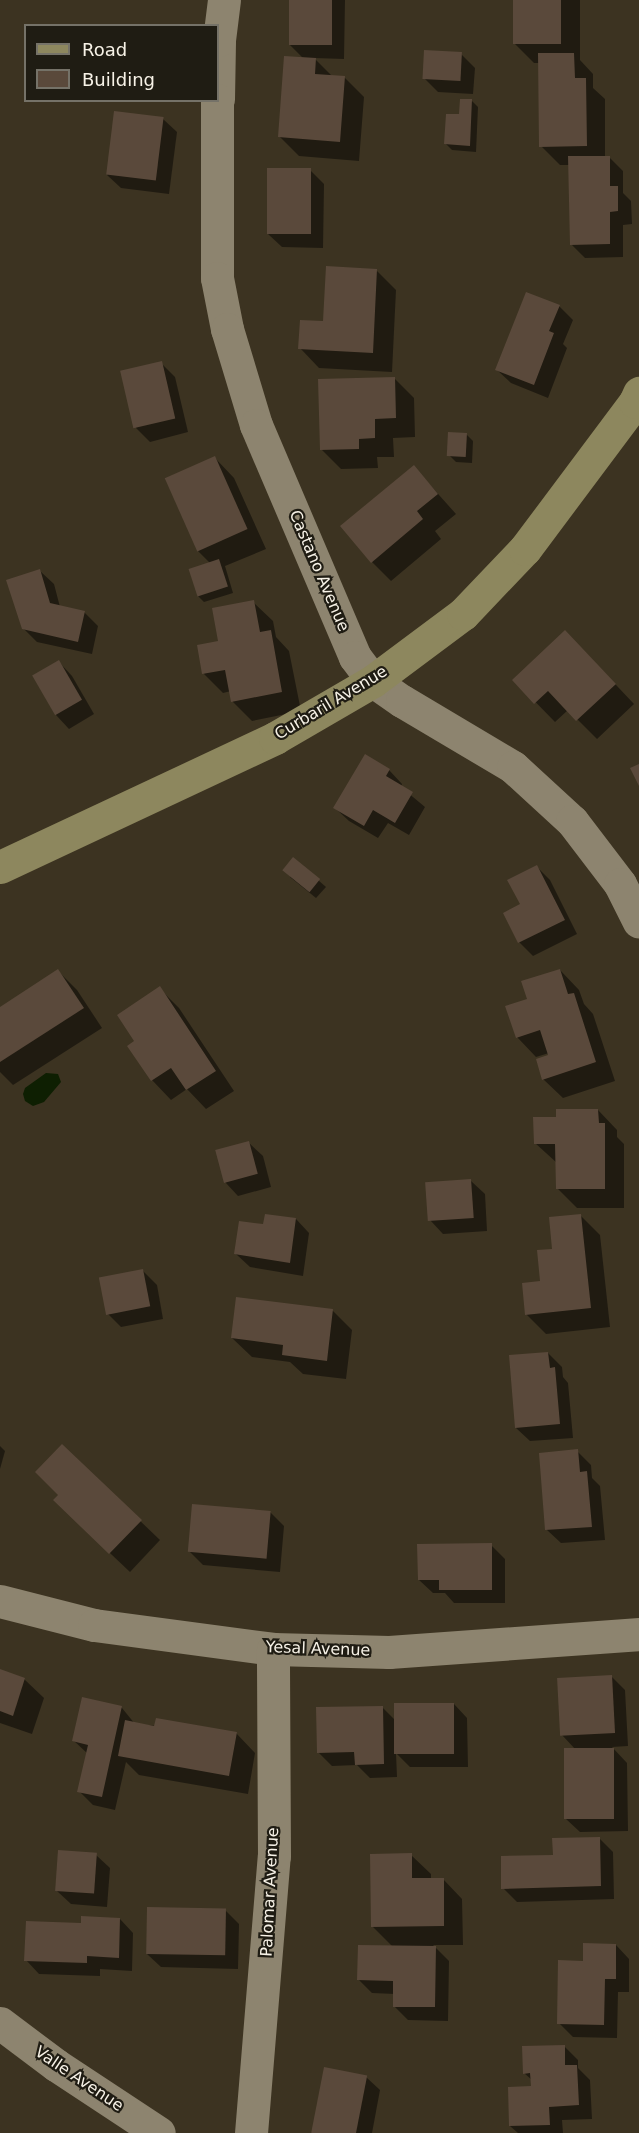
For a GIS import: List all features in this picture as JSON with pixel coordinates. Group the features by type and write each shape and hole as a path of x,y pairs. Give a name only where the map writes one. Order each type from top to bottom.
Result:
{"street":[{"name":"Castano Avenue","path":"219,40 224,0"},
{"name":"Castano Avenue","path":"218,102 217,278 227,329 256,425 355,657 374,681 402,701 513,767 572,821 620,884 639,922"},
{"name":"Curbaril Avenue","path":"0,867 274,738 374,681 463,614 525,549 638,400"},
{"name":"Yesal Avenue","path":"0,1601 94,1625 273,1649 389,1652 639,1634"},
{"name":"Palomar Avenue","path":"251,2133 274,1856 273,1649"},
{"name":"Valle Avenue","path":"0,2024 56,2065 159,2133"}],"shaded area":[{"path":"46,1073 58,1074 61,1082 44,1102 33,1106 25,1101 23,1094 25,1088"}],"building":[{"path":"289,0 332,0 332,45 289,45"},
{"path":"513,0 561,0 561,44 513,44"},
{"path":"424,50 462,52 460,81 422,79"},
{"path":"538,53 574,53 575,78 586,78 587,146 539,147"},
{"path":"284,56 316,58 315,74 345,76 340,142 278,137"},
{"path":"460,99 472,99 470,146 444,144 446,114 459,114"},
{"path":"114,111 164,117 156,181 106,175"},
{"path":"568,156 610,156 610,186 618,186 618,211 610,212 610,244 570,245"},
{"path":"267,168 311,168 311,234 267,234"},
{"path":"326,266 377,269 373,353 298,349 300,320 323,321"},
{"path":"526,292 560,305 549,331 554,333 534,385 495,370"},
{"path":"162,361 175,418 133,428 120,371"},
{"path":"395,377 396,418 375,419 375,438 359,439 359,449 320,450 318,379"},
{"path":"448,432 467,433 466,457 447,456"},
{"path":"215,456 248,529 197,551 165,478"},
{"path":"414,465 438,494 417,511 423,519 371,563 340,526"},
{"path":"219,559 228,587 198,596 189,569"},
{"path":"40,569 50,603 85,611 78,642 22,629 6,580"},
{"path":"254,600 260,632 271,630 282,692 231,702 225,670 202,674 197,645 218,641 212,608"},
{"path":"565,630 616,684 576,721 548,691 534,704 512,680"},
{"path":"59,660 82,700 55,715 32,676"},
{"path":"365,754 390,769 386,776 413,792 395,823 373,810 364,826 333,808"},
{"path":"639,764 639,786 630,768"},
{"path":"293,857 320,879 310,892 282,870"},
{"path":"537,865 565,920 518,943 503,913 520,904 507,880"},
{"path":"58,969 84,1008 0,1062 0,1007"},
{"path":"560,969 568,994 574,993 596,1062 542,1080 536,1059 548,1055 540,1030 516,1038 505,1006 527,999 521,981"},
{"path":"160,986 216,1071 186,1090 171,1068 151,1081 127,1046 134,1041 117,1015"},
{"path":"556,1109 598,1109 599,1123 605,1123 605,1189 556,1189 555,1144 534,1144 533,1117 556,1117"},
{"path":"249,1141 258,1174 224,1183 215,1150"},
{"path":"471,1179 474,1218 428,1221 425,1182"},
{"path":"265,1214 296,1218 290,1263 234,1254 239,1221 263,1224"},
{"path":"581,1214 591,1308 525,1315 522,1283 540,1281 537,1250 552,1249 549,1217"},
{"path":"143,1269 150,1306 106,1315 99,1278"},
{"path":"236,1297 333,1309 327,1361 282,1355 283,1345 231,1338"},
{"path":"548,1352 550,1368 555,1367 560,1424 515,1428 509,1355"},
{"path":"62,1444 142,1520 109,1554 53,1500 58,1495 35,1472"},
{"path":"578,1449 580,1472 587,1471 592,1527 545,1530 539,1453"},
{"path":"192,1504 271,1511 267,1559 188,1552"},
{"path":"492,1543 492,1590 439,1590 439,1580 418,1580 417,1544"},
{"path":"0,1669 25,1678 13,1716 0,1711"},
{"path":"612,1675 615,1733 560,1736 557,1678"},
{"path":"82,1697 122,1706 102,1797 77,1792 88,1745 72,1741"},
{"path":"394,1703 454,1703 454,1754 394,1754"},
{"path":"383,1706 384,1764 355,1765 354,1752 317,1753 316,1707"},
{"path":"156,1718 237,1732 229,1776 118,1756 125,1720 154,1726"},
{"path":"564,1748 614,1748 614,1819 564,1819"},
{"path":"600,1837 601,1886 501,1889 501,1856 553,1855 552,1838"},
{"path":"58,1850 97,1853 94,1894 55,1891"},
{"path":"412,1853 412,1878 444,1878 444,1926 371,1927 370,1854"},
{"path":"147,1907 226,1908 225,1955 146,1954"},
{"path":"81,1916 120,1918 119,1958 87,1956 87,1963 24,1961 26,1921 81,1923"},
{"path":"583,1943 616,1944 616,1979 605,1979 604,2025 557,2024 558,1960 583,1961"},
{"path":"358,1945 436,1946 435,2007 393,2007 393,1981 357,1980"},
{"path":"565,2045 565,2065 577,2065 579,2105 549,2107 550,2125 509,2126 508,2087 531,2086 530,2073 523,2074 522,2046"},
{"path":"324,2067 367,2075 356,2133 311,2133"}]}
